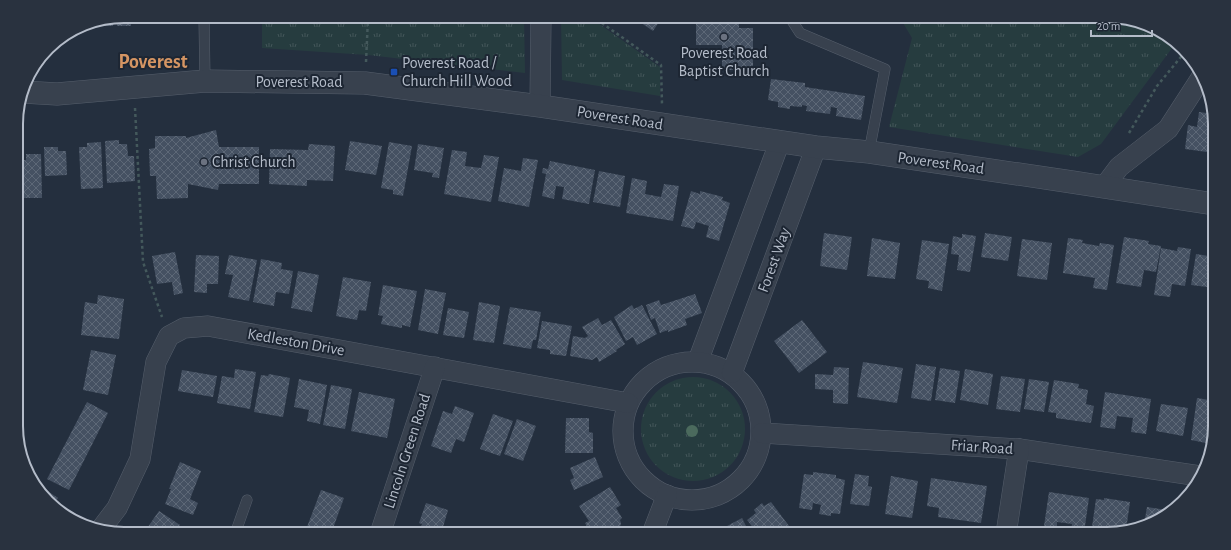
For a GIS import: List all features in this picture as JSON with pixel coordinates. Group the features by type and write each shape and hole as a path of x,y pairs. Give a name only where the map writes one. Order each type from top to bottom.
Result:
{"street":[{"path":"540,106 541,23"},
{"name":"Poverest Road","path":"28,92 57,94 206,82 365,83 540,106 816,147 869,152 1208,203"},
{"path":"1104,187 1119,167 1168,129 1198,82"},
{"path":"698,361 780,141"},
{"name":"Forest Way","path":"732,373 816,147"},
{"name":"Kedleston Drive","path":"169,336 184,328 208,326 628,403"},
{"path":"104,525 117,508 140,459 156,362 169,336"},
{"path":"698,361 716,365 732,373 749,390 759,410 762,433 758,455 747,474 731,489 710,498 688,500 667,496 648,484 633,468 624,447 623,425 628,403 640,385 656,371 676,363 698,361"},
{"name":"Lincoln Green Road","path":"382,527 435,367"},
{"name":"Friar Road","path":"762,433 1019,449 1195,475"},
{"path":"1007,527 1019,449"},
{"path":"655,527 667,496"}],"lane":[{"path":"204,23 206,82"},
{"path":"794,23 800,33 885,69 869,152"},
{"path":"237,527 246,500"}],"path":[{"path":"365,83 368,23"},
{"path":"602,23 661,65 663,124"},
{"path":"1125,139 1157,86 1181,56"},
{"path":"134,87 143,262 169,336"}],"green space":[{"path":"262,23 524,23 525,73 368,55 262,48"},
{"path":"561,23 598,23 660,67 660,96 562,80"},
{"path":"903,23 1107,23 1140,28 1158,37 1172,47 1101,144 1078,157 889,127 912,38"},
{"path":"693,377 713,381 730,392 741,409 745,429 741,449 730,466 713,477 693,481 673,477 656,466 645,449 641,429 645,409 656,392 673,381"}],"building":[{"path":"117,23 131,23 131,26 117,26"},
{"path":"162,23 162,24 145,24"},
{"path":"641,23 658,23 653,31"},
{"name":"Poverest Road Baptist Church","path":"696,23 739,23 739,28 753,28 753,70 722,70 722,45 696,45"},
{"path":"113,24 113,26 100,26"},
{"path":"771,79 805,83 805,87 865,96 861,120 836,116 837,108 831,107 830,114 806,111 807,106 802,105 802,107 790,106 790,109 778,107 778,102 768,100"},
{"path":"1199,112 1207,113 1208,152 1185,149 1188,125 1197,127"},
{"name":"Christ Church","path":"216,130 219,147 259,147 259,184 219,184 218,190 188,184 188,198 157,199 156,176 150,176 149,149 155,148 155,136 186,136 186,138"},
{"path":"119,140 119,144 127,144 128,156 134,156 135,181 107,183 105,141"},
{"path":"350,141 382,146 376,175 345,170"},
{"path":"101,142 103,188 81,189 79,147 87,147 87,143"},
{"path":"389,142 412,146 403,196 393,194 393,190 381,188"},
{"path":"309,144 335,146 333,181 307,180 307,186 269,184 270,149 308,150"},
{"path":"418,144 444,148 439,178 432,177 433,173 414,170"},
{"path":"44,147 58,147 58,151 66,151 67,175 45,176"},
{"path":"452,150 467,152 465,166 481,168 484,155 499,157 491,202 444,194"},
{"path":"26,154 41,154 42,198 23,198 23,160 26,160"},
{"path":"523,158 538,160 529,207 498,201 504,168 521,171"},
{"path":"550,161 595,170 589,204 562,199 564,187 556,186 554,199 542,196 546,174 542,173 543,168 548,169"},
{"path":"599,171 625,176 620,207 593,202"},
{"path":"632,178 647,181 645,194 661,197 664,184 679,186 673,221 626,213"},
{"path":"691,191 700,194 700,191 723,197 722,200 730,203 719,241 706,237 709,226 696,222 694,229 681,226"},
{"path":"824,233 852,237 847,270 820,266"},
{"path":"985,233 1012,237 1008,261 981,257"},
{"path":"962,234 976,236 970,272 957,270 959,255 951,254 953,236 962,238"},
{"path":"1124,237 1149,241 1148,244 1161,246 1156,272 1144,270 1141,287 1116,283"},
{"path":"872,238 900,243 895,279 867,276"},
{"path":"1068,238 1083,240 1082,243 1099,246 1100,243 1114,245 1107,290 1093,288 1095,278 1063,273"},
{"path":"1022,239 1052,243 1047,280 1017,276"},
{"path":"922,240 949,244 942,291 928,288 929,281 916,279"},
{"path":"1178,247 1191,249 1185,286 1172,284 1170,297 1154,295 1161,248 1177,251"},
{"path":"175,252 183,293 174,295 172,282 157,284 152,256"},
{"path":"1196,254 1208,256 1208,287 1191,285"},
{"path":"196,255 219,256 218,284 207,284 207,293 194,292"},
{"path":"229,255 257,260 249,301 228,297 233,275 225,274"},
{"path":"261,259 282,263 281,269 293,271 289,294 276,292 274,306 253,302"},
{"path":"298,271 319,275 312,312 291,308"},
{"path":"343,277 371,282 366,311 359,310 357,320 336,316"},
{"path":"383,285 417,291 410,327 402,325 402,328 381,324 383,316 378,315"},
{"path":"425,289 446,293 438,334 418,330"},
{"path":"695,294 702,313 685,319 687,325 668,332 668,330 660,333 655,318 651,320 646,305 659,300 661,305"},
{"path":"98,295 124,299 119,339 81,335 85,302 97,304"},
{"path":"479,302 500,306 494,343 473,340"},
{"path":"632,305 634,309 642,305 657,334 637,345 633,337 626,341 614,317"},
{"path":"510,307 541,312 536,340 533,340 531,349 503,344"},
{"path":"448,308 469,312 464,338 443,335"},
{"path":"598,318 602,325 611,320 625,344 616,350 617,351 599,362 597,357 592,360 570,356 573,336 585,338 588,336 582,327"},
{"path":"802,320 827,352 799,373 774,341"},
{"path":"542,321 572,326 566,356 550,354 550,350 537,348"},
{"path":"91,350 116,355 108,395 83,390"},
{"path":"863,362 903,368 897,403 857,397"},
{"path":"916,364 936,367 931,401 911,398"},
{"path":"834,367 849,368 848,404 833,403 833,390 815,389 815,374 833,375"},
{"path":"940,368 960,371 955,403 935,400"},
{"path":"235,369 256,372 250,409 217,403 222,376 234,378"},
{"path":"965,369 993,374 988,405 960,400"},
{"path":"182,370 217,376 213,397 178,391"},
{"path":"269,374 290,378 283,417 254,412 261,375 268,376"},
{"path":"1001,376 1025,379 1020,412 996,409"},
{"path":"299,379 327,385 320,424 307,421 309,410 294,407"},
{"path":"1029,379 1049,382 1044,412 1024,409"},
{"path":"1054,380 1079,384 1078,388 1088,390 1086,404 1094,406 1091,423 1056,418 1056,413 1048,412"},
{"path":"331,385 352,389 345,429 323,425"},
{"path":"359,392 395,399 387,438 351,431"},
{"path":"1105,392 1151,399 1146,434 1131,432 1133,418 1117,416 1115,429 1100,427"},
{"path":"1197,398 1208,400 1208,426 1206,443 1191,440"},
{"path":"87,402 108,413 69,490 47,479"},
{"path":"1161,404 1188,408 1183,436 1156,431"},
{"path":"455,406 474,413 464,442 456,439 451,453 431,446 443,411 452,414"},
{"path":"493,414 513,421 500,456 480,449"},
{"path":"566,418 589,418 589,432 593,433 593,453 565,453"},
{"path":"517,419 536,426 523,461 504,454"},
{"path":"595,457 603,477 574,490 570,480 574,478 570,468"},
{"path":"180,462 201,471 190,499 198,503 193,515 165,504 171,489 169,489"},
{"path":"813,472 836,475 836,478 845,480 840,514 831,513 831,516 819,514 821,505 813,503 812,510 799,508 804,474 813,475"},
{"path":"855,474 869,476 868,486 872,487 869,506 850,504"},
{"path":"891,476 918,481 912,518 885,514"},
{"path":"931,478 987,486 981,523 938,517 939,508 927,506"},
{"path":"610,487 621,505 616,508 622,518 620,520 620,527 587,527 585,523 589,521 579,506"},
{"path":"46,490 58,498 56,500"},
{"path":"321,490 344,498 334,527 307,527"},
{"path":"1049,492 1089,498 1085,527 1072,527 1072,524 1057,522 1057,527 1044,526"},
{"path":"1104,498 1130,502 1127,525 1114,527 1092,527 1096,499 1104,500"},
{"path":"771,502 789,526 752,527 747,520 756,513 754,510 762,503 764,506"},
{"path":"426,503 448,510 443,527 421,527 422,524 419,523"},
{"path":"1147,507 1164,509 1152,517 1145,520"},
{"path":"159,511 180,525 179,527 148,527"},
{"path":"742,518 746,527 725,527"}],"place":[{"name":"Poverest Road Baptist Church","path":"724,37"},
{"name":"Poverest Road / Church Hill Wood","path":"394,72"},
{"name":"Christ Church","path":"204,162"}],"district":[{"name":"Poverest","path":"153,62"}]}
